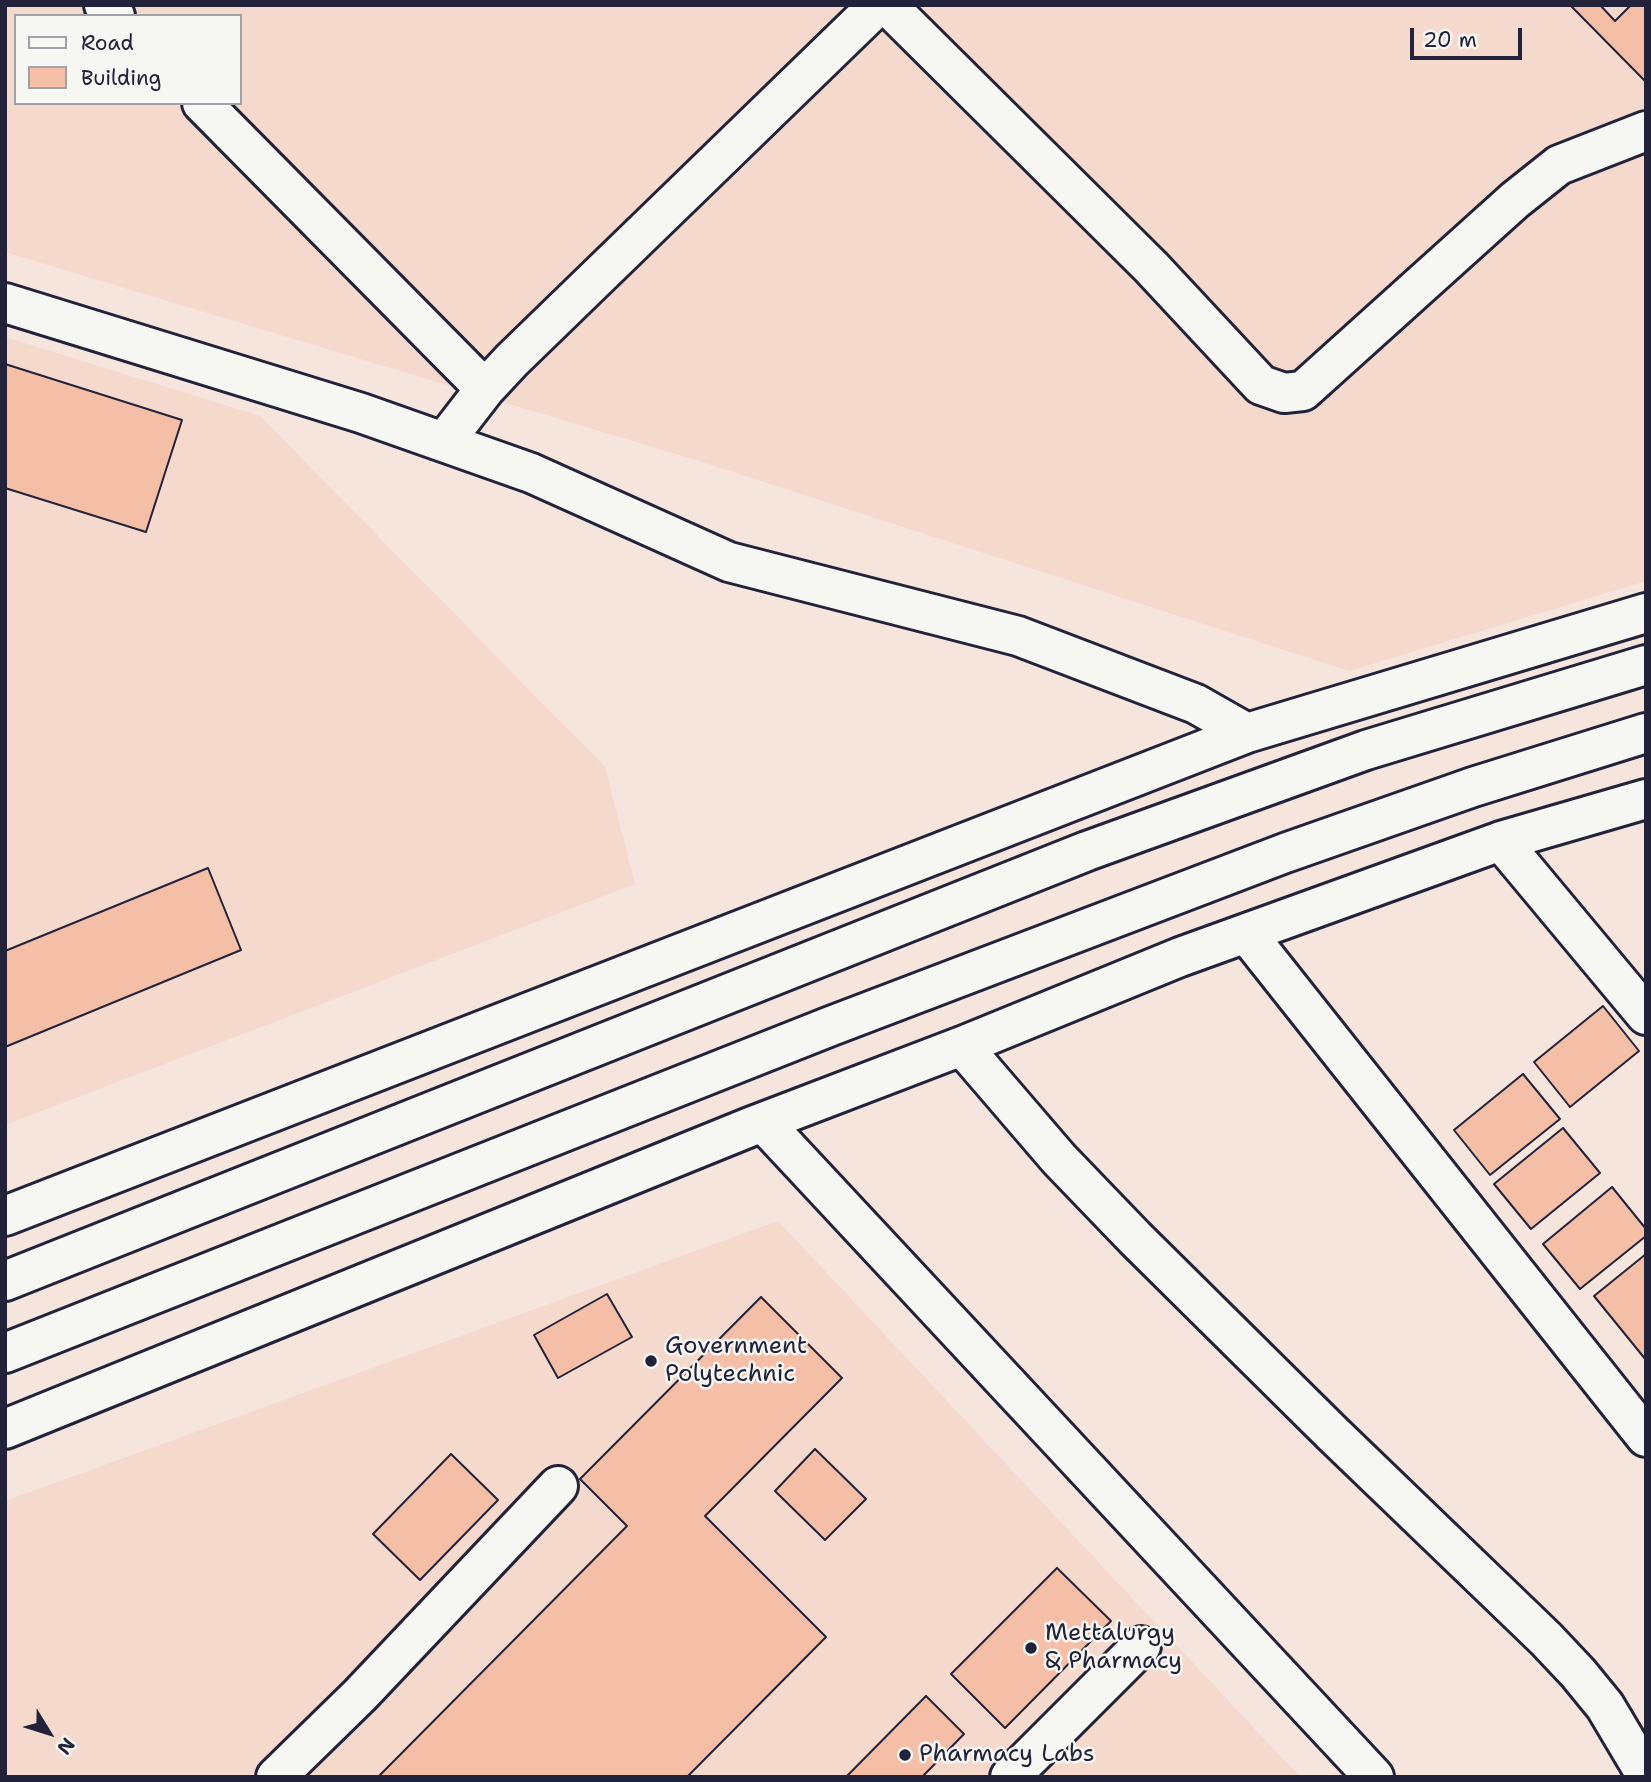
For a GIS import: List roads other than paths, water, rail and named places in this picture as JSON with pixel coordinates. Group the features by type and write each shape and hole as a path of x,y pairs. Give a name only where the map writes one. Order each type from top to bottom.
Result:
{"street":[{"path":"444,442 485,389 878,5"},
{"path":"887,5 1151,267 1261,385 1284,393 1303,391 1515,200 1559,165 1646,131"},
{"path":"204,105 485,389"},
{"path":"5,303 361,413 531,473 729,562 1018,636 1196,704 1247,733"},
{"path":"5,1216 1247,733 1646,613"},
{"path":"5,1281 1087,851 1366,750 1646,665"},
{"path":"6,1349 831,1026 1274,858 1473,787 1646,733"},
{"path":"5,1429 1180,957 1502,841 1646,799"},
{"path":"1502,841 1646,1015"},
{"path":"1247,934 1646,1437"},
{"path":"962,1046 1059,1159 1135,1238 1578,1672 1605,1706 1646,1775"},
{"path":"764,1122 1374,1777"},
{"path":"276,1777 360,1695 558,1486"},
{"path":"1010,1777 1141,1646"}],"place":[{"name":"Government Polytechnic","path":"651,1361"},
{"name":"Mettalurgy & Pharmacy","path":"1031,1648"},
{"name":"Pharmacy Labs","path":"905,1755"}]}
